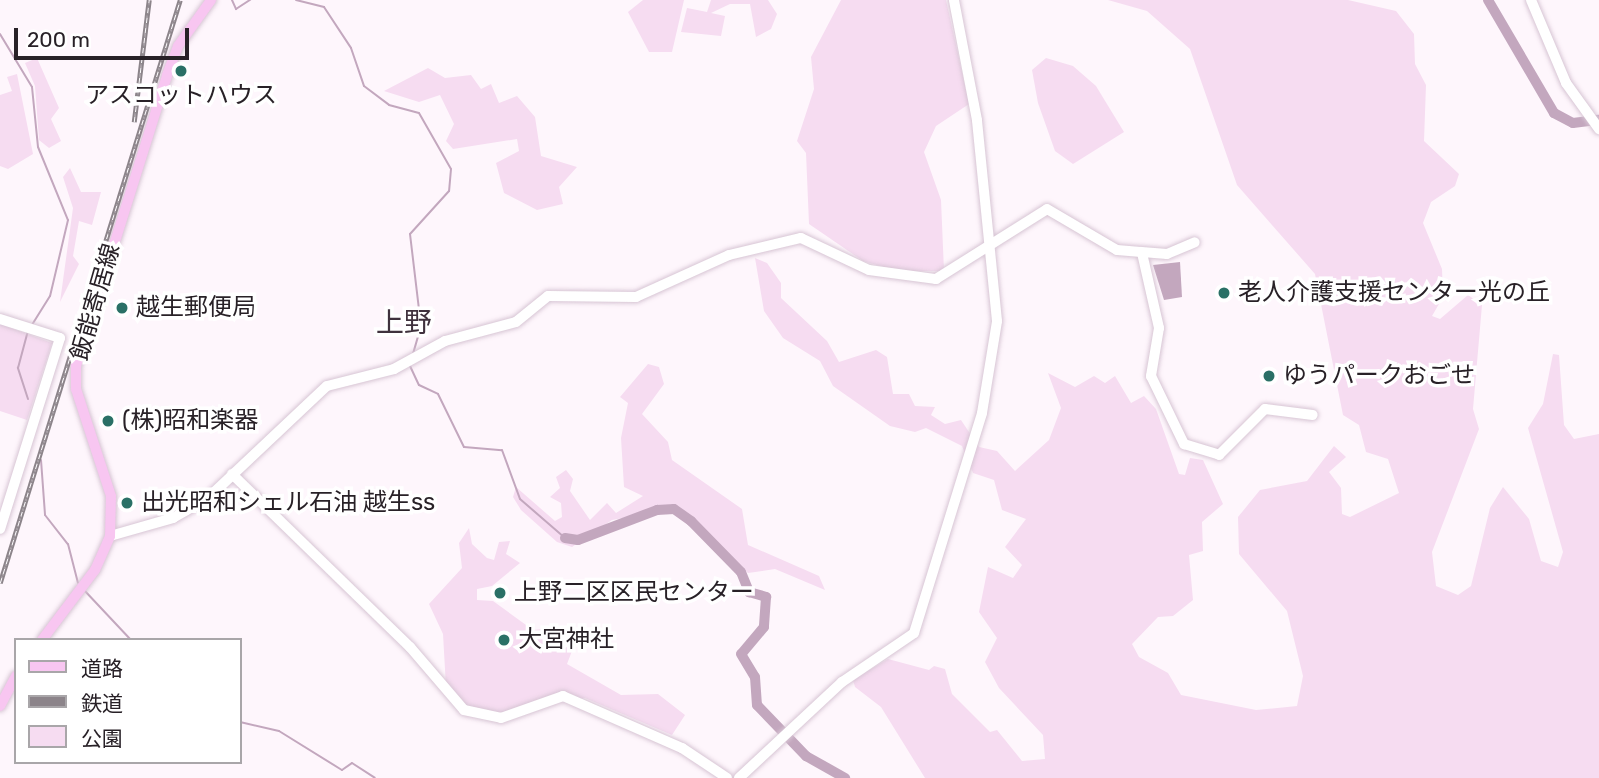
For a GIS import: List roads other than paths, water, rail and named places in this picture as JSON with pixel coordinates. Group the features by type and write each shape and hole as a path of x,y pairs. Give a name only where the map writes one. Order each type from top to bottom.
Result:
{"main road":[{"name":"飯能寄居線","path":"44,638 81,588 110,536 111,496 79,400 76,366 174,56 211,0"},
{"path":"0,706 14,680"}],"street":[{"path":"739,778 785,739 842,682 905,643 918,626 995,359 978,120 954,0"},
{"path":"1531,0 1562,75 1596,125"},
{"path":"110,536 173,518 208,498 327,386 394,369 445,341 516,322 548,296 636,297 729,255 790,239 826,245 869,270 924,280 947,276 1047,209 1096,243 1142,253 1167,254 1195,242"},
{"path":"1142,253 1159,328 1152,376 1184,444 1219,455 1265,409 1313,415"},
{"path":"0,319 60,338 0,528"},
{"path":"232,474 410,647 464,710 500,718 563,696 682,748 727,778"}],"waterway":[{"path":"232,0 236,9 250,0"},
{"path":"296,0 324,7 351,48 364,86 389,105 419,113 451,169 449,191 410,234 421,326 413,354"},
{"path":"1488,0 1554,113 1573,123 1599,120"},
{"path":"0,34 32,87 38,147 68,220 50,296 31,326"},
{"path":"28,331 18,368 28,399"},
{"path":"410,366 419,385 438,394 464,447 502,450 520,499 565,538"},
{"path":"41,460 45,515 68,544 78,583"},
{"path":"565,538 578,540 657,510 674,509 691,521 741,572 749,592 766,597 764,627 741,654 755,677 757,705 806,756 845,778"},
{"path":"84,590 129,638"},
{"path":"242,722 279,731 342,770 352,763 375,778"}],"railway":[{"path":"134,122 149,0"},
{"path":"0,583 180,0"}],"place":[{"name":"アスコットハウス","path":"181,71"},
{"name":"老人介護支援センター光の丘","path":"1224,293"},
{"name":"越生郵便局","path":"122,308"},
{"name":"ゆうパークおごせ","path":"1269,376"},
{"name":"(株)昭和楽器","path":"108,421"},
{"name":"出光昭和シェル石油 越生ss","path":"127,503"},
{"name":"上野二区区民センター","path":"500,593"},
{"name":"大宮神社","path":"504,640"}],"district":[{"name":"上野","path":"404,323"}]}
